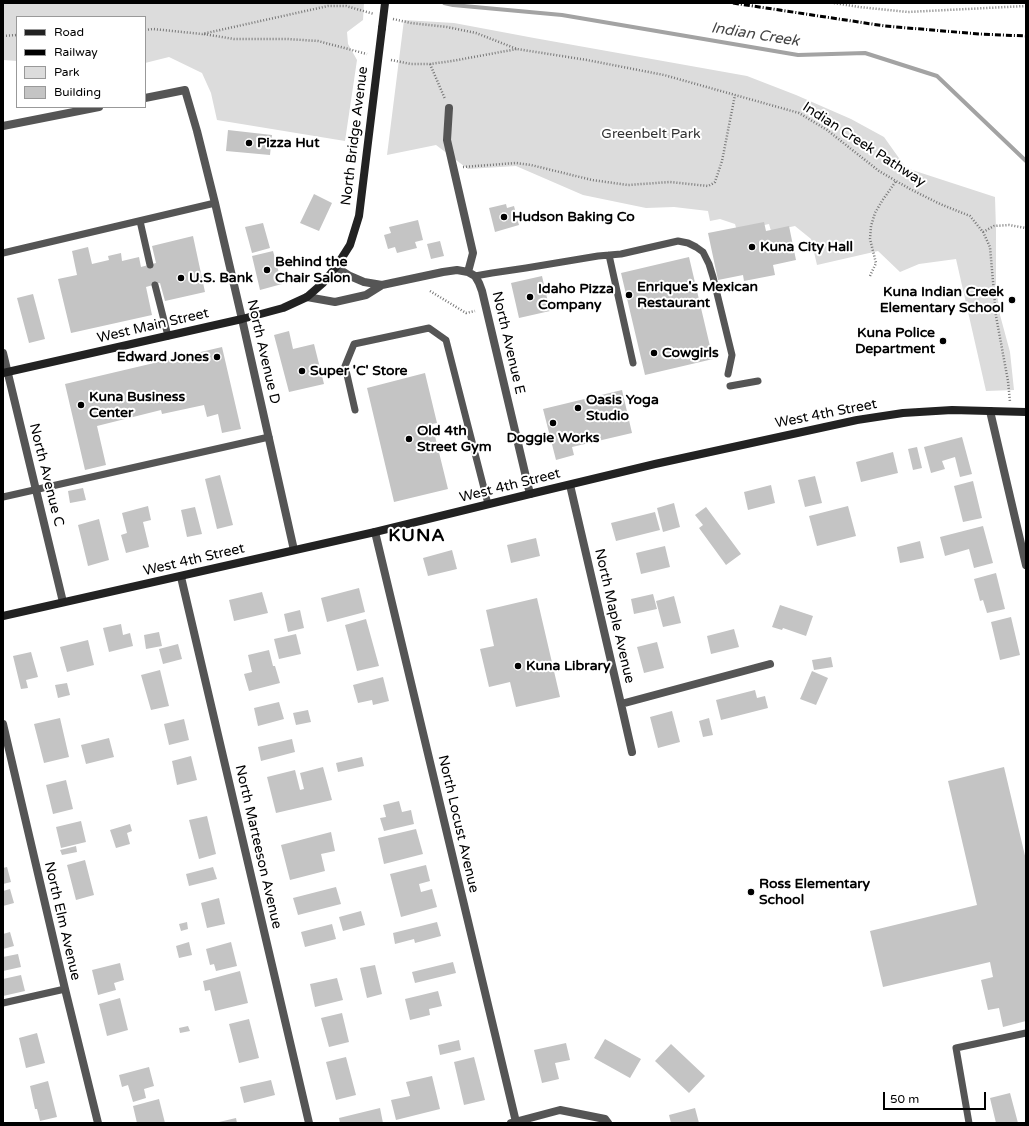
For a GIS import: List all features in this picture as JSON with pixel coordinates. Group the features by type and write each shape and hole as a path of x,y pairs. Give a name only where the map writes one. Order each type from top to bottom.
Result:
{"main road":[{"name":"North Bridge Avenue","path":"336,267 350,244 359,216 385,3"},
{"name":"West Main Street","path":"5,372 242,320 283,308 307,297 323,283 336,267"},
{"name":"West 4th Street","path":"3,616 375,532 655,464 857,420 903,413 952,410 1026,412"}],"street":[{"name":"North Avenue D","path":"146,98 184,90 197,131 215,203 294,550"},
{"path":"3,126 94,108"},
{"path":"307,297 335,302 366,295 382,285 443,272 457,270 471,274 473,253 447,140 449,108"},
{"path":"336,267 350,276 364,282 382,285"},
{"name":"North Avenue E","path":"471,274 479,283 482,291 530,494"},
{"name":"North Avenue C","path":"3,353 5,372 36,490 63,602"},
{"path":"990,411 1026,565"},
{"name":"North Maple Avenue","path":"570,485 632,752"},
{"name":"North Locust Avenue","path":"375,532 513,1122"},
{"name":"North Marteeson Avenue","path":"181,576 309,1123"},
{"path":"621,704 770,664"},
{"name":"North Elm Avenue","path":"3,724 98,1123"},
{"path":"513,1122 560,1110 605,1119 608,1123"}],"lane":[{"path":"3,253 215,203"},
{"path":"140,221 150,265"},
{"path":"471,274 492,273 598,256 621,254 678,241 688,243 703,252 713,277 732,355 728,374"},
{"path":"609,255 633,363"},
{"path":"155,285 168,336"},
{"path":"355,410 345,366 354,344 429,328 446,340 488,504"},
{"path":"730,386 758,381"},
{"path":"3,497 269,437"},
{"path":"3,1003 65,989"},
{"path":"970,1123 956,1048 1026,1032"}],"path":[{"path":"834,3 908,12 1026,6"},
{"path":"858,3 859,7"},
{"path":"202,34 328,6 346,6 375,14"},
{"name":"Indian Creek Pathway","path":"389,18 411,24 447,27 476,33 517,49 587,60 664,75 799,113 827,130 879,170 896,181 940,204 970,216 982,232 990,247 996,316 1008,380 1012,411"},
{"path":"146,30 153,29 202,34 234,39 287,39 318,41 367,54"},
{"path":"3,36 16,35"},
{"name":"Indian Creek Pathway","path":"391,60 411,64 430,64 517,49"},
{"path":"430,64 449,108"},
{"path":"454,169 466,166 516,163 531,165 592,180 628,185 665,182 708,186 715,182 722,161 735,95"},
{"path":"870,276 876,263 870,239 871,226 875,213 896,181"},
{"path":"982,232 994,226 1009,225 1026,228"},
{"path":"430,290 466,313 475,311"}],"green space":[{"path":"3,3 364,3 363,20 347,32 348,44 357,60 345,141 217,120 211,93 202,73 169,57 146,63 146,16 16,16 16,61 3,60"},
{"name":"Greenbelt Park","path":"404,20 454,23 747,76 851,119 884,137 906,168 995,197 996,286 1000,315 1010,352 1014,390 986,391 956,259 919,264 900,272 878,251 817,265 811,239 795,226 771,231 769,224 737,231 735,224 720,219 710,221 708,211 674,207 646,208 583,195 516,166 468,169 436,145 387,155"}],"building":[{"name":"Pizza Hut","path":"228,130 272,135 270,155 226,151"},
{"path":"314,194 332,203 319,231 300,223"},
{"name":"Hudson Baking Co","path":"506,204 507,208 514,206 519,225 495,232 489,208"},
{"path":"418,220 423,240 415,242 417,248 397,253 395,247 388,249 384,235 391,233 389,227"},
{"name":"Kuna City Hall","path":"764,222 766,231 789,226 796,260 773,265 775,275 744,281 743,275 718,280 708,233"},
{"path":"263,223 270,248 252,253 245,227"},
{"path":"193,236 205,292 165,301 160,283 146,287 152,315 71,333 58,279 77,275 72,251 88,247 92,264 109,260 108,256 121,253 122,261 139,257 141,267 156,263 152,246"},
{"path":"440,241 444,256 431,259 427,244"},
{"name":"Behind the Chair Salon","path":"273,251 282,284 260,290 252,256"},
{"path":"689,257 713,359 645,375 621,273"},
{"name":"Idaho Pizza Company","path":"542,276 550,311 519,318 511,283"},
{"path":"33,294 45,339 29,343 17,298"},
{"name":"Super 'C' Store","path":"289,331 293,349 314,344 324,384 289,392 274,335"},
{"path":"222,347 241,429 222,433 218,414 207,417 204,405 162,414 161,410 97,426 106,465 85,470 65,384"},
{"path":"425,373 437,423 432,424 448,489 394,502 367,388"},
{"path":"622,390 632,433 572,447 574,455 556,460 543,409"},
{"path":"962,437 972,474 960,477 955,457 942,461 945,469 931,473 924,447"},
{"path":"917,447 922,468 913,470 908,449"},
{"path":"893,452 898,473 861,482 856,462"},
{"path":"220,475 233,525 217,529 205,479"},
{"path":"815,476 822,503 805,507 798,480"},
{"path":"973,481 982,518 963,522 954,486"},
{"path":"771,485 775,503 748,510 744,492"},
{"path":"83,488 86,500 70,503 68,491"},
{"path":"674,503 680,527 663,532 657,508"},
{"path":"148,506 151,520 143,522 149,547 126,553 121,535 127,533 122,513"},
{"path":"848,506 856,536 817,546 809,516"},
{"path":"195,507 202,534 187,537 181,510"},
{"path":"706,507 741,554 726,565 699,528 703,525 695,515"},
{"path":"655,512 660,530 616,541 611,523"},
{"path":"99,519 109,560 88,566 78,525"},
{"path":"983,526 993,563 974,568 969,549 945,556 940,537"},
{"path":"536,538 540,556 511,563 507,545"},
{"path":"920,541 924,558 900,563 897,547"},
{"path":"665,546 670,567 641,574 636,553"},
{"path":"452,550 457,569 428,576 423,558"},
{"path":"996,573 1005,609 987,613 983,600 980,601 974,579"},
{"path":"359,588 365,612 327,622 321,598"},
{"path":"262,592 268,613 234,621 229,600"},
{"path":"653,594 657,609 634,614 631,599"},
{"path":"674,596 681,623 663,627 656,601"},
{"name":"Kuna Library","path":"537,598 560,697 516,707 510,682 489,687 480,649 494,646 486,610"},
{"path":"780,605 813,616 806,636 783,628 782,630 772,627"},
{"path":"300,610 304,628 288,632 284,614"},
{"path":"1011,617 1020,655 1000,660 991,622"},
{"path":"366,619 379,666 357,671 345,625"},
{"path":"121,624 123,635 130,633 133,646 109,652 103,628"},
{"path":"734,629 739,647 711,654 707,636"},
{"path":"159,632 162,646 146,649 144,635"},
{"path":"296,634 301,654 279,659 274,639"},
{"path":"88,640 94,665 67,672 60,647"},
{"path":"657,642 664,668 644,673 637,647"},
{"path":"178,644 182,659 163,664 159,649"},
{"path":"269,650 273,666 275,666 280,683 249,691 244,674 252,672 248,655"},
{"path":"31,652 38,677 26,680 28,688 21,689 13,656"},
{"path":"831,657 833,667 814,670 812,660"},
{"path":"160,670 169,706 151,710 141,675"},
{"path":"812,671 828,678 816,705 800,699"},
{"path":"383,677 389,701 373,705 372,700 358,703 353,685"},
{"path":"67,683 70,695 58,698 55,685"},
{"path":"755,690 757,698 765,696 768,708 721,720 716,700"},
{"path":"279,702 284,719 258,726 254,708"},
{"path":"308,710 311,722 296,725 293,713"},
{"path":"672,711 680,742 658,748 650,717"},
{"path":"60,718 69,757 44,763 34,724"},
{"path":"709,718 713,735 703,737 699,721"},
{"path":"184,719 189,740 169,745 164,724"},
{"path":"109,738 114,757 86,764 81,745"},
{"path":"292,739 295,752 261,761 258,747"},
{"path":"191,756 197,780 177,785 172,761"},
{"path":"362,757 364,766 338,772 336,763"},
{"path":"323,767 332,800 276,813 267,777 295,770 300,790 304,789 300,773"},
{"path":"1004,767 1026,860 1026,1021 1003,1027 999,1008 988,1010 981,980 993,977 990,962 883,987 870,931 977,905 948,781"},
{"path":"66,780 73,809 53,814 46,785"},
{"path":"399,801 402,812 411,810 414,824 384,831 380,818 386,817 383,805"},
{"path":"207,816 216,854 199,859 189,820"},
{"path":"81,821 86,842 61,848 56,827"},
{"path":"130,824 132,831 127,833 130,844 116,848 110,830"},
{"path":"416,829 423,854 384,864 378,838"},
{"path":"331,832 335,851 321,854 325,871 290,880 281,845"},
{"path":"76,846 77,852 62,855 60,850"},
{"path":"85,860 94,895 76,900 67,865"},
{"path":"426,865 430,881 419,884 421,892 432,889 437,907 401,917 390,874"},
{"path":"7,867 11,882 3,884 3,868"},
{"path":"213,867 217,879 189,886 186,874"},
{"path":"336,887 341,904 298,915 293,898"},
{"path":"10,889 14,903 3,906 3,891"},
{"path":"219,898 225,924 207,928 201,903"},
{"path":"361,911 365,925 343,931 339,917"},
{"path":"187,922 188,929 181,931 179,924"},
{"path":"437,922 441,936 415,943 414,939 395,944 393,933"},
{"path":"332,924 336,939 305,947 301,932"},
{"path":"10,932 14,946 3,949 3,934"},
{"path":"189,942 192,955 179,958 176,946"},
{"path":"231,942 237,966 216,971 214,964 210,965 206,949"},
{"path":"18,954 21,967 3,971 3,957"},
{"path":"453,962 456,973 415,983 412,972"},
{"path":"120,963 124,980 114,983 116,990 98,995 92,970"},
{"path":"375,965 382,994 367,998 360,968"},
{"path":"240,971 248,1003 215,1011 210,990 205,991 203,981"},
{"path":"21,975 25,991 3,996 3,979"},
{"path":"337,978 343,1000 315,1007 310,984"},
{"path":"438,991 442,1006 429,1009 430,1015 410,1020 405,999"},
{"path":"120,998 128,1030 107,1036 99,1004"},
{"path":"342,1013 349,1042 329,1047 321,1018"},
{"path":"249,1019 259,1058 239,1063 229,1024"},
{"path":"188,1026 190,1031 180,1033 179,1028"},
{"path":"37,1033 45,1063 26,1068 19,1038"},
{"path":"605,1039 641,1059 630,1078 594,1058"},
{"path":"459,1040 461,1050 440,1055 438,1045"},
{"path":"566,1043 570,1060 555,1063 559,1079 542,1083 534,1050"},
{"path":"671,1044 705,1076 689,1093 655,1061"},
{"path":"346,1057 356,1095 336,1100 326,1062"},
{"path":"474,1057 485,1100 464,1105 454,1062"},
{"path":"149,1067 154,1086 144,1089 146,1098 133,1102 128,1085 122,1087 119,1075"},
{"path":"432,1076 440,1109 396,1120 391,1100 410,1096 406,1082"},
{"path":"271,1080 275,1095 244,1103 240,1087"},
{"path":"48,1081 57,1117 40,1121 37,1109 35,1109 30,1086"},
{"path":"1010,1093 1018,1123 996,1123 990,1098"},
{"path":"159,1099 165,1123 137,1123 133,1106"},
{"path":"380,1108 383,1123 340,1123 339,1118"},
{"path":"695,1108 699,1123 671,1123 669,1115"},
{"path":"236,1118 237,1123 219,1123 219,1122"}],"waterway":[{"name":"Indian Creek","path":"444,3 562,15 798,55 865,53 937,76 1026,161"}],"railway":[{"path":"733,3 885,26 979,34 1026,36"}],"place":[{"name":"Pizza Hut","path":"249,143"},
{"name":"Hudson Baking Co","path":"504,217"},
{"name":"Kuna City Hall","path":"752,247"},
{"name":"Behind the Chair Salon","path":"267,270"},
{"name":"U.S. Bank","path":"181,278"},
{"name":"Enrique's Mexican Restaurant","path":"629,295"},
{"name":"Idaho Pizza Company","path":"530,297"},
{"name":"Kuna Indian Creek Elementary School","path":"1012,300"},
{"name":"Kuna Police Department","path":"943,341"},
{"name":"Cowgirls","path":"654,353"},
{"name":"Edward Jones","path":"217,357"},
{"name":"Super 'C' Store","path":"302,371"},
{"name":"Kuna Business Center","path":"81,405"},
{"name":"Oasis Yoga Studio","path":"578,408"},
{"name":"Doggie Works","path":"553,423"},
{"name":"Old 4th Street Gym","path":"409,439"},
{"name":"Kuna Library","path":"518,666"},
{"name":"Ross Elementary School","path":"751,892"}],"district":[{"name":"KUNA","path":"417,536"}]}
